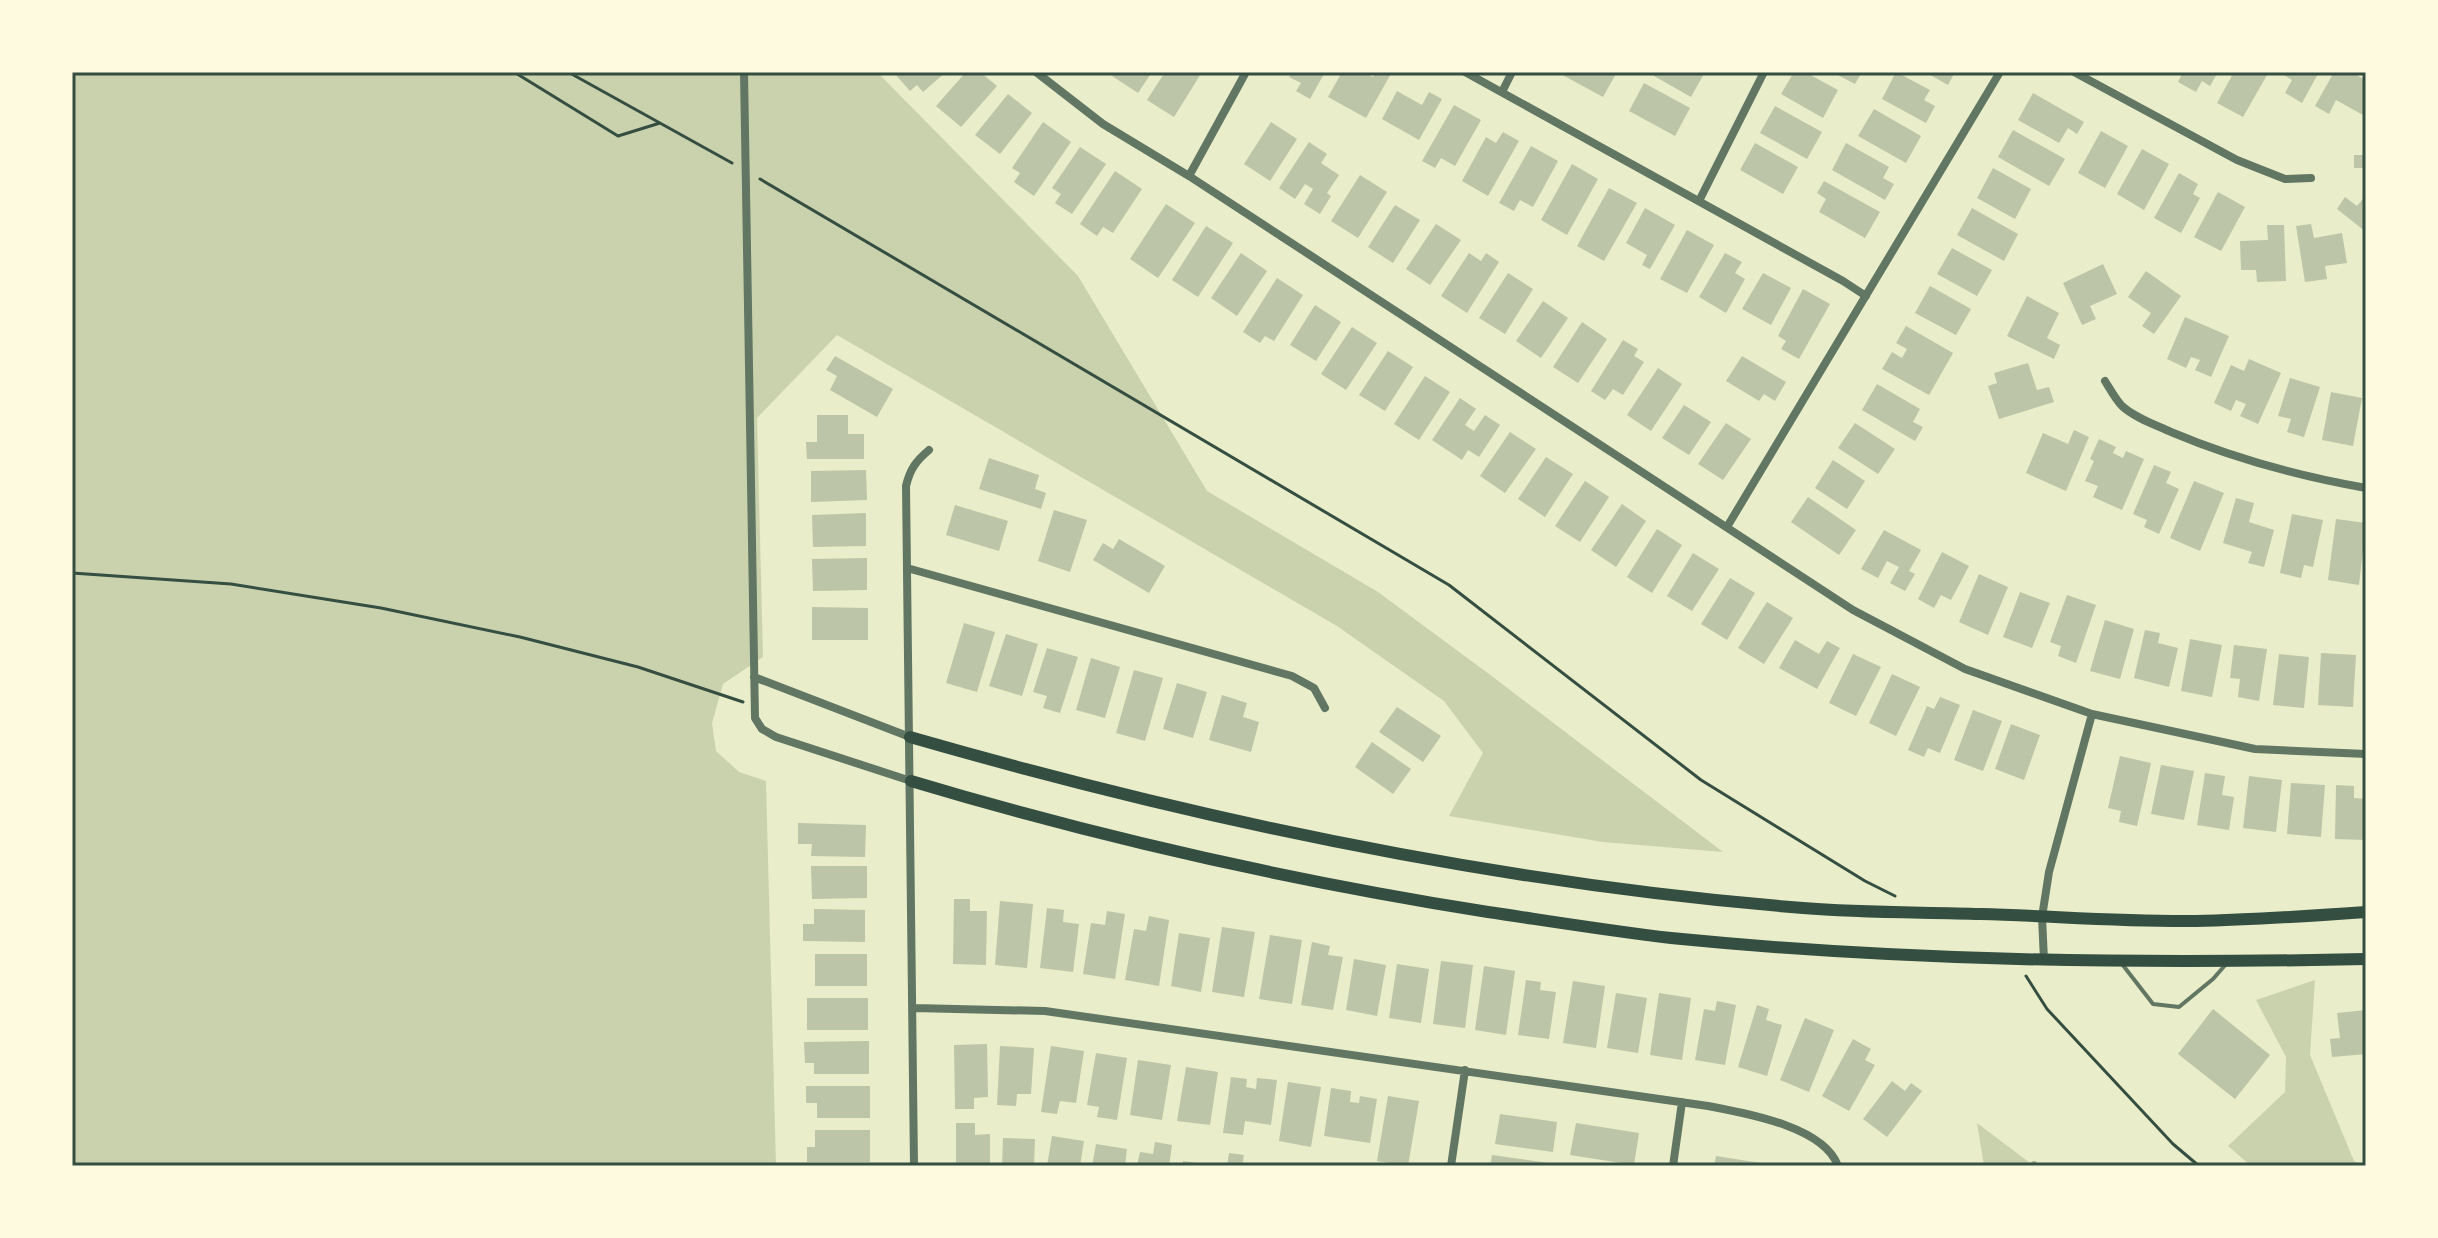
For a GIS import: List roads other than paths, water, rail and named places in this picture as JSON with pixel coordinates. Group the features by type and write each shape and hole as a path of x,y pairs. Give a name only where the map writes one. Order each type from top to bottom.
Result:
{"main road":[{"path":"910,737 1045,776 1200,814 1381,852 1729,901 1876,912 2196,921 2366,912"},
{"path":"911,781 1033,818 1169,851 1380,895 1674,938 1895,955 2044,960 2228,962 2366,959"}],"street":[{"path":"744,72 754,706 757,723 776,737 911,781"},
{"path":"1036,72 1103,124 1189,176 1853,610 1965,669 2092,714 2255,749 2366,754"},
{"path":"1189,176 1246,72"},
{"path":"1465,72 1866,296"},
{"path":"1502,92 1512,72"},
{"path":"1699,201 1764,72"},
{"path":"1727,527 2000,72"},
{"path":"2074,72 2237,160 2285,179 2311,178"},
{"path":"2105,381 2122,406 2186,438 2243,461 2366,488"},
{"path":"914,1166 906,486 916,462 929,450"},
{"path":"907,568 1292,676 1314,688 1325,708"},
{"path":"754,677 910,737"},
{"path":"2044,960 2042,917 2049,872 2092,714"},
{"path":"914,1008 1045,1011 1731,1110 1797,1130 1828,1149 1838,1166"},
{"path":"1451,1166 1465,1070"},
{"path":"1673,1166 1682,1102"}],"lane":[{"path":"2121,962 2153,1004 2179,1007 2228,962"}]}
